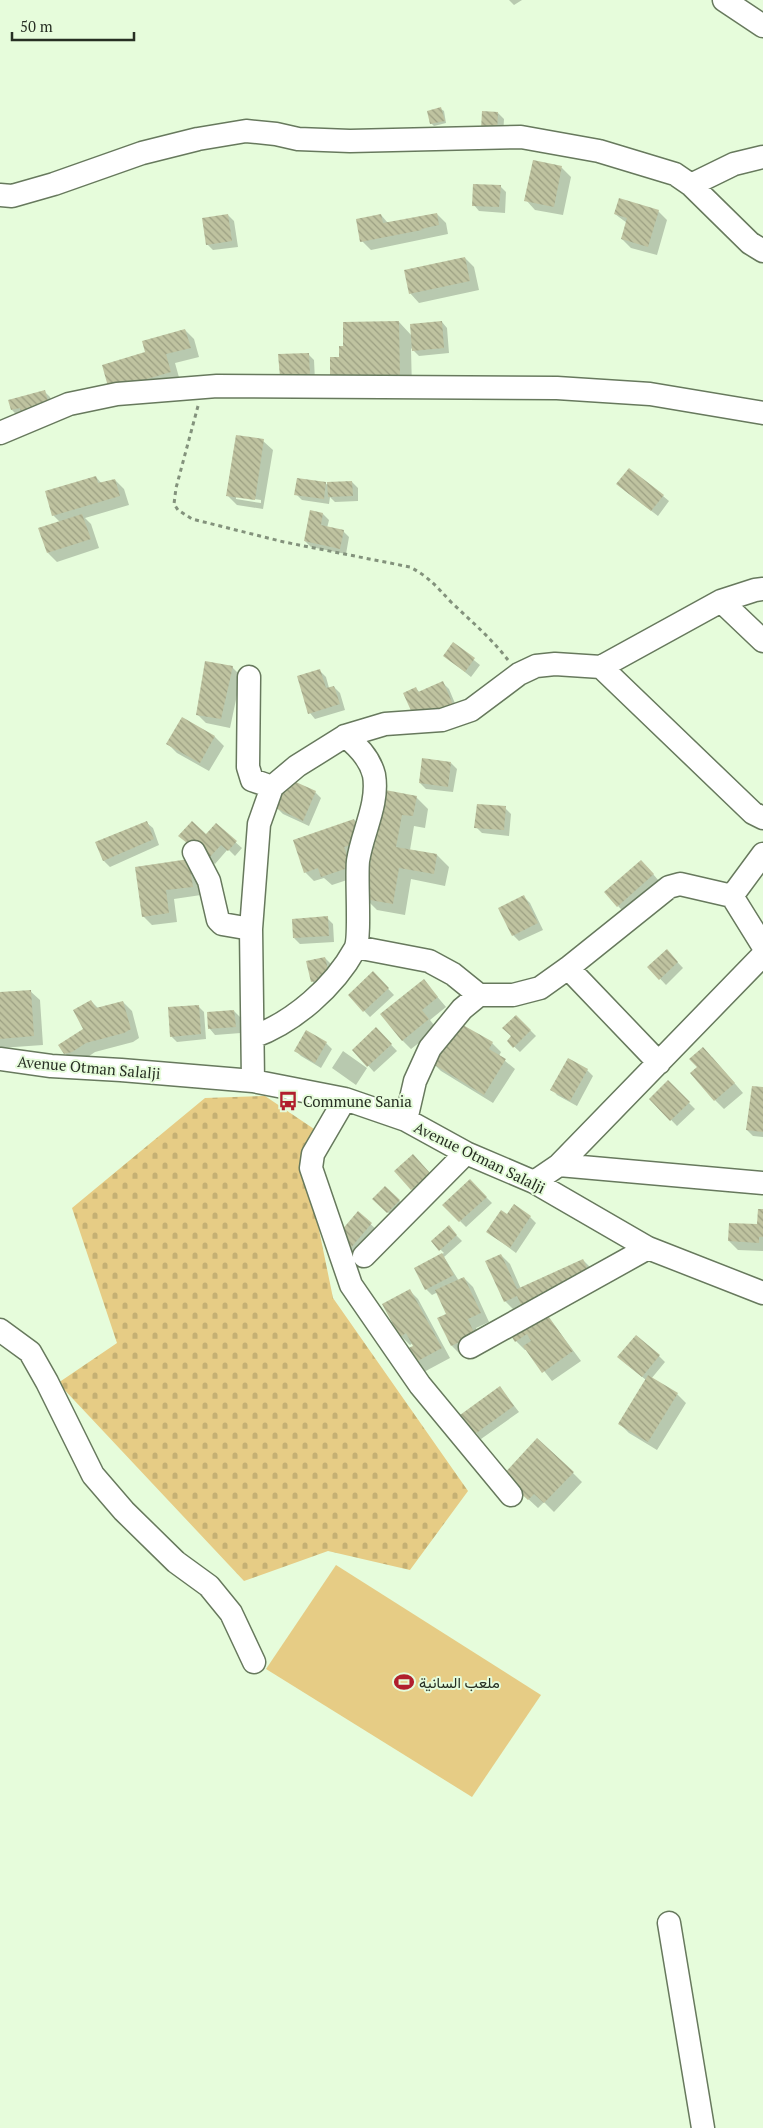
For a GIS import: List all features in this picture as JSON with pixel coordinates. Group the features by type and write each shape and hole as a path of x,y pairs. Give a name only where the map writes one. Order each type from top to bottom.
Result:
{"street":[{"path":"724,0 763,26"},
{"path":"0,195 12,196 54,184 142,153 198,139 246,131 276,134 298,139 350,141 520,137 599,151 675,174 691,185 750,243 763,252"},
{"path":"691,185 734,164 763,156"},
{"path":"0,433 69,404 117,394 203,387 557,388 650,394 763,413"},
{"path":"253,1082 251,929 259,824 272,787 296,766 345,736 385,724 442,720 471,710 519,674 536,666 555,664 601,667 721,601 763,589"},
{"path":"721,601 763,640"},
{"path":"601,667 753,813 763,818"},
{"path":"249,677 248,767 252,780 272,787"},
{"path":"253,1037 278,1026 323,992 356,947 358,862 376,791 373,773 360,748 345,736"},
{"path":"194,852 209,881 218,920 222,924 251,929"},
{"path":"732,896 763,854"},
{"path":"356,947 429,961 453,974 479,995 513,995 540,988 568,968 669,887 680,884 732,896 763,946"},
{"path":"534,1182 559,1165 763,955"},
{"path":"568,968 659,1063"},
{"path":"406,1120 415,1081 430,1048 462,1009 479,995"},
{"name":"Avenue Otman Salalji","path":"0,1059 51,1066 121,1070 253,1082 345,1099 406,1120 466,1153 534,1182 648,1248 763,1293"},
{"path":"345,1099 312,1154 312,1168 351,1285 420,1386 511,1495"},
{"path":"364,1256 466,1153"},
{"path":"559,1165 763,1183"},
{"path":"470,1347 648,1248"},
{"path":"0,1330 30,1352 48,1382 94,1475 124,1511 176,1562 210,1586 231,1613 254,1662"},
{"path":"670,1923 703,2128"}],"path":[{"path":"203,387 176,488 174,504 178,510 192,519 293,544 410,568 426,575 492,640 519,674"}],"green space":[{"path":"265,1096 320,1133 308,1176 333,1298 468,1491 410,1570 328,1551 244,1581 58,1383 117,1343 72,1208 205,1098"},
{"name":"ملعب السانية","path":"336,1565 541,1695 472,1797 266,1669"}],"building":[{"path":"441,107 445,121 430,124 427,111"},
{"path":"482,111 498,112 497,131 481,130"},
{"path":"533,160 562,166 554,207 524,201"},
{"path":"473,184 501,185 499,207 472,206"},
{"path":"619,198 659,210 648,247 621,239 627,218 614,214"},
{"path":"437,213 439,225 360,242 356,219 381,214 383,223"},
{"path":"228,214 232,241 206,245 202,218"},
{"path":"465,257 470,281 409,294 404,270"},
{"path":"399,321 400,379 330,380 330,357 339,357 339,346 343,346 343,322"},
{"path":"442,321 444,348 412,351 410,324"},
{"path":"185,329 191,348 166,354 171,372 109,390 102,365 145,352 142,341"},
{"path":"309,353 310,376 280,377 278,354"},
{"path":"45,390 50,409 22,418 20,408 11,410 8,400"},
{"path":"236,435 264,439 255,500 226,496"},
{"path":"629,468 664,495 651,511 616,484"},
{"path":"96,476 98,483 115,479 120,496 52,516 45,491"},
{"path":"297,478 326,482 324,499 294,495"},
{"path":"352,481 353,496 328,497 327,482"},
{"path":"310,510 323,513 321,525 344,530 340,549 304,541"},
{"path":"82,514 91,539 47,553 38,528"},
{"path":"453,642 475,658 465,672 443,656"},
{"path":"205,661 233,666 221,719 196,715"},
{"path":"320,669 326,688 334,686 340,704 308,714 297,676"},
{"path":"443,681 454,707 433,716 430,708 413,715 403,693 416,687 418,692"},
{"path":"182,717 215,736 200,763 166,744"},
{"path":"422,758 451,762 448,787 419,783"},
{"path":"289,779 316,791 303,821 276,808"},
{"path":"380,789 417,796 413,816 402,815 396,847 437,854 434,874 399,868 393,904 364,899 371,858 367,857"},
{"path":"477,804 506,806 504,830 474,828"},
{"path":"354,819 362,841 344,847 351,867 321,877 318,868 304,873 293,840"},
{"path":"147,821 154,839 103,861 95,842"},
{"path":"192,821 206,834 216,823 237,841 228,851 221,845 208,859 178,836"},
{"path":"189,859 193,887 166,890 169,913 142,917 135,867"},
{"path":"641,860 654,874 617,907 604,892"},
{"path":"524,895 538,923 512,936 498,908"},
{"path":"328,916 329,936 293,938 292,919"},
{"path":"667,949 678,962 659,980 647,967"},
{"path":"325,957 330,978 311,982 306,961"},
{"path":"373,971 389,988 363,1012 348,995"},
{"path":"424,979 438,997 422,1010 429,1019 402,1041 380,1014"},
{"path":"31,990 34,1036 0,1039 0,992"},
{"path":"91,1000 96,1008 123,1001 131,1029 124,1033 86,1043 72,1052 64,1054 58,1045 83,1029 73,1010"},
{"path":"199,1005 201,1034 170,1037 168,1007"},
{"path":"234,1010 236,1027 208,1029 207,1012"},
{"path":"516,1015 531,1030 513,1048 507,1041 511,1036 502,1028"},
{"path":"454,1020 493,1042 489,1049 506,1059 484,1095 430,1062"},
{"path":"376,1027 392,1044 367,1067 352,1050"},
{"path":"306,1030 327,1042 315,1063 294,1051"},
{"path":"703,1047 735,1083 714,1101 690,1073 697,1067 689,1059"},
{"path":"568,1058 588,1069 570,1101 550,1090"},
{"path":"668,1080 690,1102 670,1121 649,1099"},
{"path":"752,1086 763,1087 763,1132 746,1130"},
{"path":"413,1154 430,1173 411,1190 394,1171"},
{"path":"470,1179 487,1197 459,1222 442,1205"},
{"path":"385,1186 400,1200 387,1213 372,1199"},
{"path":"514,1204 531,1216 510,1248 486,1232 501,1210 507,1214"},
{"path":"758,1209 763,1209 763,1237 759,1237 759,1243 728,1241 729,1223 757,1224"},
{"path":"358,1211 372,1223 349,1250 335,1238"},
{"path":"449,1225 457,1235 439,1251 431,1241"},
{"path":"442,1253 454,1275 425,1290 414,1268"},
{"path":"501,1254 517,1289 583,1259 592,1278 524,1311 517,1296 504,1302 485,1261"},
{"path":"464,1277 481,1313 468,1319 475,1335 451,1346 437,1318 446,1314 435,1290"},
{"path":"410,1289 442,1348 412,1364 404,1350 413,1346 406,1333 400,1337 382,1304"},
{"path":"544,1310 573,1351 542,1373 523,1346 531,1341 527,1334 515,1342 510,1334"},
{"path":"636,1335 660,1355 642,1377 617,1357"},
{"path":"648,1375 678,1393 648,1442 618,1424"},
{"path":"500,1386 514,1406 475,1434 460,1415"},
{"path":"537,1438 574,1472 544,1503 534,1494 528,1500 502,1476"}],"place":[{"name":"Commune Sania","path":"288,1101"},
{"name":"ملعب السانية","path":"404,1682"}]}
